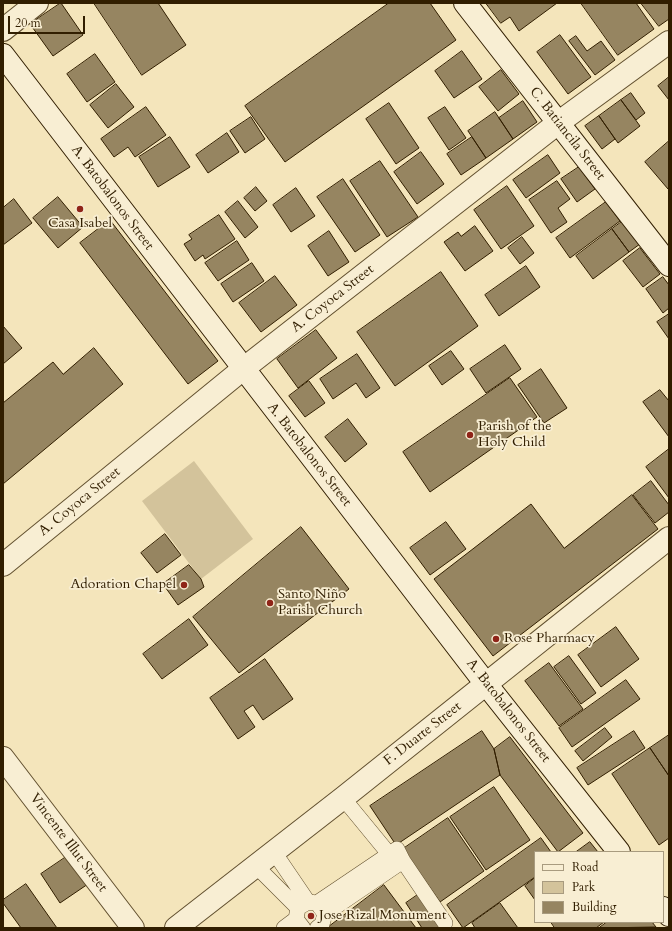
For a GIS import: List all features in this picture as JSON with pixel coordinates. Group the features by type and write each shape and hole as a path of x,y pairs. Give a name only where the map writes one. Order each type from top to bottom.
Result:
{"street":[{"path":"3,30 38,3"},
{"name":"C. Batiancila Street","path":"465,3 669,265"},
{"name":"A. Coyoca Street","path":"3,565 243,369 558,123 669,42"},
{"name":"A. Batobalonos Street","path":"3,55 486,684 618,851"},
{"name":"F. Duarte Street","path":"176,928 343,798 669,538"},
{"name":"Vincente Illut Street","path":"3,758 133,928"}],"lane":[{"path":"343,798 389,854"},
{"path":"284,928 397,849 445,923"},
{"path":"274,852 308,912"},
{"path":"308,912 403,860"},
{"path":"256,866 322,924 317,928"}],"green space":[{"path":"194,461 253,539 201,579 142,501"}],"building":[{"path":"61,3 83,35 53,56 30,24"},
{"path":"94,3 158,3 186,45 142,75"},
{"path":"389,3 430,3 456,40 285,162 245,106"},
{"path":"486,3 557,3 519,31 510,17 501,23"},
{"path":"581,3 636,3 654,29 618,55"},
{"path":"641,3 669,3 669,19 659,26"},
{"path":"560,35 591,77 568,94 537,52"},
{"path":"576,36 587,51 601,41 615,60 595,75 569,41"},
{"path":"462,51 482,79 454,98 435,71"},
{"path":"95,54 115,82 87,102 67,74"},
{"path":"501,70 519,94 498,111 479,87"},
{"path":"669,77 669,100 658,86"},
{"path":"116,84 134,107 108,128 90,105"},
{"path":"631,93 645,113 636,120 621,100"},
{"path":"621,100 640,126 618,143 599,116"},
{"path":"523,101 537,122 513,139 499,118"},
{"path":"389,103 419,148 396,164 366,119"},
{"path":"146,107 166,135 135,157 128,147 114,157 101,139"},
{"path":"445,107 466,138 449,150 428,118"},
{"path":"495,112 513,139 486,158 468,131"},
{"path":"599,116 615,139 602,149 585,126"},
{"path":"251,117 265,139 245,153 230,131"},
{"path":"227,133 239,152 208,173 196,155"},
{"path":"170,137 190,167 158,187 139,157"},
{"path":"472,137 486,158 461,175 447,154"},
{"path":"669,141 669,187 668,189 645,162"},
{"path":"421,152 444,184 417,204 394,172"},
{"path":"548,155 560,173 526,198 513,180"},
{"path":"380,161 418,217 387,237 350,181"},
{"path":"579,167 595,189 577,202 561,179"},
{"path":"343,179 380,235 355,252 317,197"},
{"path":"557,181 570,199 558,208 567,222 551,233 529,200"},
{"path":"507,186 534,226 501,249 474,210"},
{"path":"256,187 267,201 255,211 244,198"},
{"path":"296,188 315,216 291,232 273,205"},
{"path":"58,197 83,227 58,248 33,218"},
{"path":"14,199 32,223 3,245 3,208"},
{"path":"238,201 258,227 245,238 225,212"},
{"path":"606,202 620,221 570,258 556,238"},
{"path":"219,215 235,239 205,259 203,255 195,261 184,244 192,239 189,235"},
{"path":"110,220 218,361 188,384 80,243"},
{"path":"623,221 640,244 629,252 612,229"},
{"path":"475,226 493,251 465,271 444,242 458,232 461,236"},
{"path":"612,229 629,252 593,279 576,256"},
{"path":"329,231 349,262 328,276 308,246"},
{"path":"522,237 534,253 520,264 508,248"},
{"path":"237,241 249,260 218,281 205,263"},
{"path":"640,248 660,274 643,287 623,261"},
{"path":"252,263 264,281 233,302 221,284"},
{"path":"526,266 540,287 499,316 485,295"},
{"path":"441,272 478,326 395,386 357,332"},
{"path":"275,276 297,305 261,332 239,303"},
{"path":"663,277 669,285 669,308 663,313 646,289"},
{"path":"669,314 669,339 657,322"},
{"path":"3,326 22,348 3,364"},
{"path":"316,330 337,358 298,388 277,359"},
{"path":"505,345 521,369 486,393 470,369"},
{"path":"94,348 123,384 3,484 3,403 53,362 63,374"},
{"path":"451,351 464,369 442,385 429,366"},
{"path":"357,354 380,388 366,398 356,383 333,399 320,379"},
{"path":"541,369 567,408 544,423 518,385"},
{"name":"Parish of the Holy Child","path":"510,378 537,417 430,492 403,452"},
{"path":"309,381 325,403 305,417 289,396"},
{"path":"660,390 669,401 669,437 643,402"},
{"path":"348,419 367,444 345,462 325,437"},
{"path":"669,449 669,498 646,467"},
{"path":"651,481 669,505 669,512 655,523 633,495"},
{"path":"632,495 658,529 493,656 434,579 531,504 564,548"},
{"path":"446,522 466,549 430,575 410,548"},
{"name":"Santo Niño Parish Church","path":"301,527 349,589 239,673 193,617"},
{"path":"165,534 181,555 157,573 141,553"},
{"name":"Adoration Chapel","path":"189,565 201,579 204,587 178,605 163,584"},
{"path":"189,619 208,645 162,679 143,654"},
{"path":"616,627 639,659 601,687 578,655"},
{"path":"569,656 596,693 581,704 554,667"},
{"path":"265,659 293,699 263,720 253,705 244,711 255,727 238,739 210,698"},
{"path":"549,663 583,709 559,726 525,681"},
{"path":"626,680 640,699 572,747 559,728"},
{"path":"605,728 612,737 583,761 575,751"},
{"path":"482,731 494,749 500,775 396,845 370,806"},
{"path":"634,731 645,748 588,785 577,768"},
{"path":"669,735 669,776 650,748"},
{"path":"510,737 583,833 557,851 500,775 494,749"},
{"path":"650,748 669,776 669,838 659,845 612,774"},
{"path":"494,787 530,840 486,870 450,817"},
{"path":"448,818 484,871 440,902 403,849"},
{"path":"541,838 550,851 534,851 534,878 463,928 447,905"},
{"path":"590,842 597,851 577,851"},
{"path":"69,855 88,884 60,903 41,874"},
{"path":"534,879 534,899 525,886"},
{"path":"26,884 57,928 21,928 3,903 3,900"},
{"path":"384,885 416,928 327,928"},
{"path":"419,894 442,928 422,928 406,903"},
{"path":"500,903 518,928 475,928 472,923"},
{"path":"552,923 603,923 596,928 555,928"},
{"path":"606,923 653,923 656,927 599,928"}],"place":[{"name":"Casa Isabel","path":"80,209"},
{"name":"Parish of the Holy Child","path":"470,435"},
{"name":"Adoration Chapel","path":"184,585"},
{"name":"Santo Niño Parish Church","path":"270,603"},
{"name":"Rose Pharmacy","path":"496,639"},
{"name":"Jose Rizal Monument","path":"311,916"}]}
